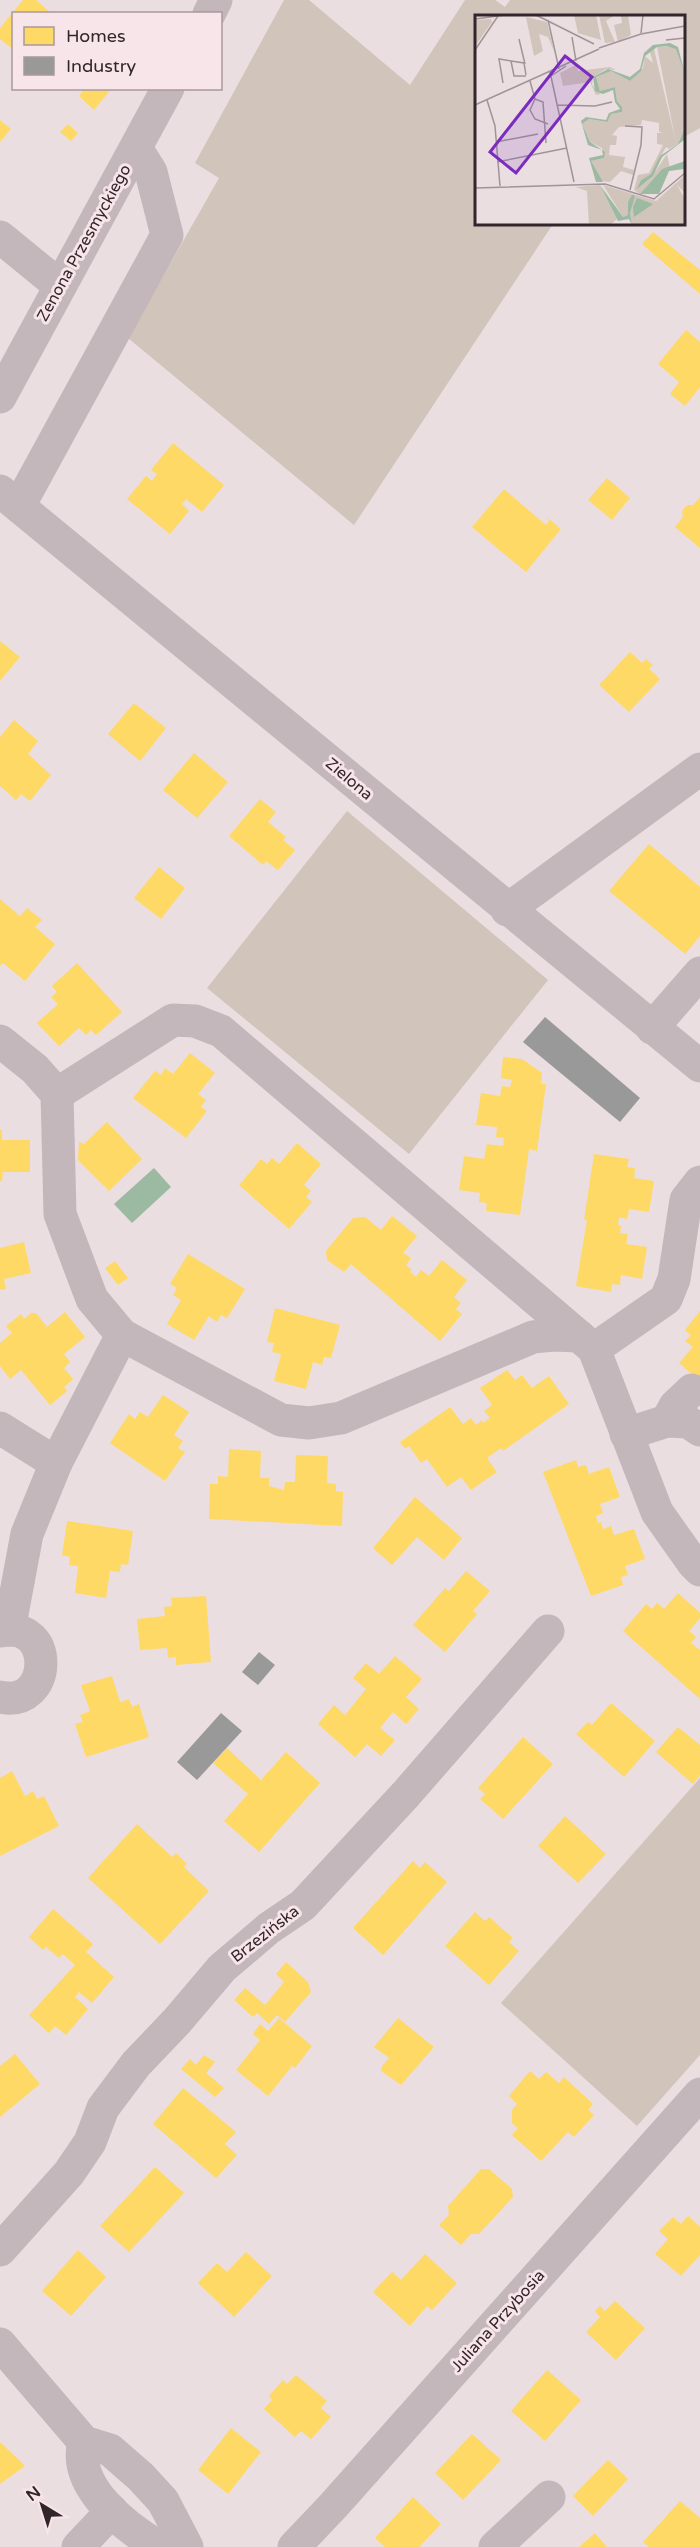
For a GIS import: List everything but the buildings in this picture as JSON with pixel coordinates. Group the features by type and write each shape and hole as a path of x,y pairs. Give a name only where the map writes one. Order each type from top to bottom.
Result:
{"street":[{"name":"Zenona Przesmyckiego","path":"0,397 167,90"},
{"path":"9,498 167,235 151,172 136,148"},
{"path":"0,237 60,286"},
{"name":"Zielona","path":"9,498 507,910 700,1066"},
{"path":"507,910 700,769"},
{"path":"652,1028 700,974"},
{"path":"57,1094 173,1020 195,1021 221,1031 587,1342 657,1512 700,1570"},
{"path":"0,1041 35,1069 57,1094 60,1214 92,1299 122,1335 281,1420 309,1423 341,1418 533,1337 553,1335 587,1342 666,1299 674,1279 686,1200 700,1182"},
{"path":"0,1696 15,1697 24,1694 32,1688 42,1671 42,1661 36,1644 22,1632 4,1630 27,1534 56,1463 122,1335"},
{"path":"667,1421 675,1406 692,1390"},
{"path":"626,1434 667,1421 688,1422 700,1430"},
{"path":"0,1428 56,1463"},
{"name":"Brzezińska","path":"0,2250 69,2173 90,2142 103,2108 136,2064 177,2021 222,1968 269,1928 303,1905 406,1794 548,1631"},
{"name":"Juliana Przybosia","path":"294,2547 700,2094"},
{"path":"0,2344 84,2442 110,2450 141,2477 163,2501 187,2547"},
{"path":"84,2442 81,2456 82,2468 103,2504 140,2536 159,2547"},
{"path":"495,2547 549,2497"},
{"path":"78,2547 112,2511"}],"shaded area":[{"path":"284,0 309,0 410,85 465,0 495,0 505,7 510,0 700,0 700,128 685,136 685,15 475,15 475,225 552,225 354,525 128,338 219,178 195,163"},
{"path":"347,811 548,980 409,1154 207,988"},
{"path":"154,1168 171,1187 132,1223 114,1204"},
{"path":"700,1778 700,2055 637,2126 501,2003"}]}
